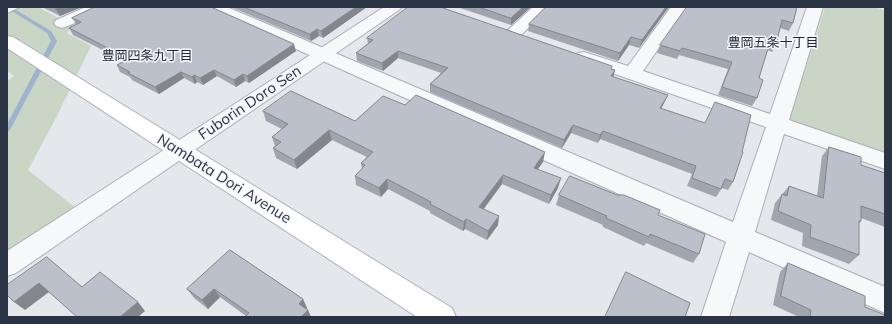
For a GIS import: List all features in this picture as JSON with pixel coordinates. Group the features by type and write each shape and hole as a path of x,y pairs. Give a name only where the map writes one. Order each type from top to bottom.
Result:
{"main road":[{"name":"Nambata Dori Avenue","path":"14,47 442,317"}],"street":[{"path":"62,23 99,7"},
{"path":"214,7 885,300"},
{"name":"Fuborin Doro Sen","path":"7,265 394,7"},
{"path":"515,33 542,7"},
{"path":"632,74 679,7"},
{"path":"715,317 815,7"},
{"path":"566,51 885,161"}],"lane":[{"path":"7,11 16,7"}],"green space":[{"path":"7,7 38,7 73,26 67,33 91,46 57,116 28,170 77,209 7,256 7,81 14,76 7,71 7,50 14,46 7,41"},
{"path":"825,7 872,7 885,10 885,152 789,120"}],"building":[{"path":"95,7 211,7 294,44 247,76 243,74 234,80 214,70 200,78 194,75 192,77 181,72 155,87 128,73 130,72 117,65 129,59 69,28 81,22 72,18"},
{"path":"244,7 356,7 321,31 317,29 310,34"},
{"path":"408,7 440,7 612,66 611,69 615,70 611,76 668,95 660,108 705,123 715,102 751,115 743,152 733,182 725,179 721,189 692,178 696,166 603,131 600,135 573,125 564,140 430,84 448,68 398,51 382,63 356,53 373,40 367,38"},
{"path":"479,7 523,7 511,18"},
{"path":"546,7 666,7 642,40 631,37 620,53 529,24"},
{"path":"687,7 797,7 793,23 782,20 776,44 770,42 759,78 763,80 757,98 722,87 732,62 682,48 680,51 660,45"},
{"path":"291,91 355,121 383,96 405,105 416,95 545,152 534,168 561,178 551,195 503,175 479,207 499,216 488,231 466,219 464,222 430,204 431,202 387,179 379,188 355,176 365,165 361,163 373,152 329,130 294,160 273,148 281,142 272,137 288,124 263,111"},
{"path":"829,147 861,157 861,165 885,173 885,214 861,206 861,221 859,221 859,255 810,237 811,225 778,211 782,194 787,196 789,186 823,198"},
{"path":"570,176 617,195 624,195 660,210 658,215 705,234 699,254 650,234 649,237 606,218 607,216 559,195"},
{"path":"230,250 303,299 299,304 308,310 301,317 245,317 249,313 214,289 202,300 187,289"},
{"path":"47,257 82,287 100,272 138,302 120,317 77,317 39,283 14,302 7,295 7,285"},
{"path":"788,263 865,296 865,307 885,315 885,317 810,317 811,310 781,296"},
{"path":"626,272 690,303 685,317 605,317"}],"waterway":[{"path":"7,130 54,41 49,32 8,7"}],"district":[{"name":"豊岡五条十丁目","path":"773,43"},
{"name":"豊岡四条九丁目","path":"147,56"}]}
